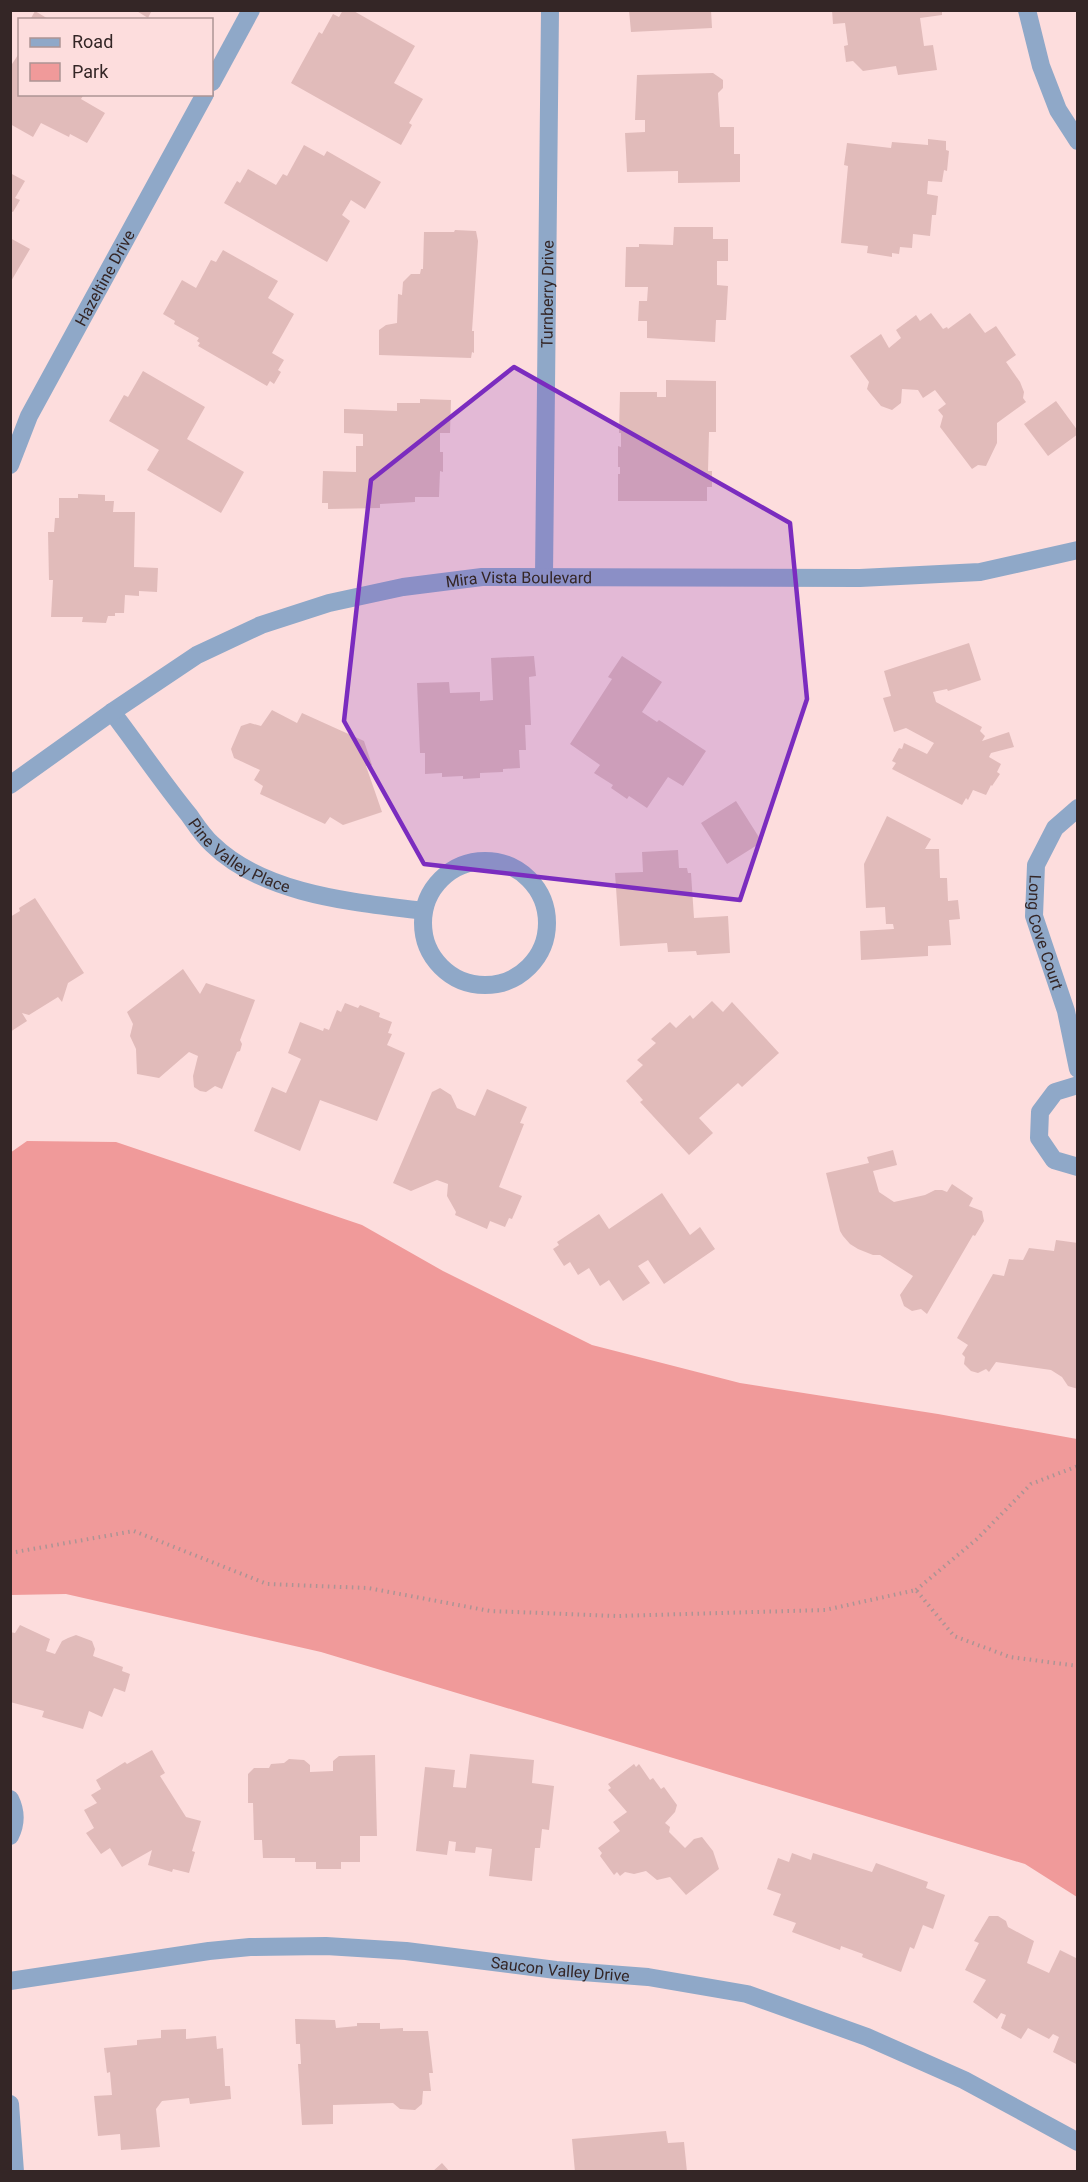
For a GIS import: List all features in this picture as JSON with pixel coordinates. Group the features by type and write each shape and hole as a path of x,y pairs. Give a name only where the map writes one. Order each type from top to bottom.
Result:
{"street":[{"path":"213,80 251,10"},
{"name":"Turnberry Drive","path":"544,576 550,10"},
{"path":"1027,10 1041,66 1058,110 1077,141"},
{"name":"Hazeltine Drive","path":"10,465 29,416 204,96"},
{"name":"Mira Vista Boulevard","path":"10,785 197,655 261,625 330,603 403,587 482,577 882,577 980,572 1077,550"},
{"name":"Pine Valley Place","path":"112,712 177,801 212,844 244,868 290,887 352,902 423,911"},
{"name":"Long Cove Court","path":"1077,808 1055,828 1036,865 1034,916 1066,1011 1077,1069"},
{"path":"498,862 527,876 545,903 548,936 533,965 506,983 472,985 443,971 425,943 423,911 438,882 465,864 498,862"},
{"path":"1077,1085 1056,1092 1045,1106 1040,1113 1039,1138 1054,1160 1077,1167"},
{"path":"10,1799 15,1814 14,1830 10,1836"},
{"name":"Saucon Valley Drive","path":"10,1981 219,1950 250,1947 326,1946 406,1951 556,1970 648,1977 747,1994 867,2037 964,2080 1077,2142"},
{"path":"10,2104 15,2172"}],"path":[{"path":"10,1552 134,1531 267,1584 368,1588 490,1611 617,1616 825,1610 916,1590 978,1539 1030,1484 1077,1466"},
{"path":"916,1590 954,1636 1010,1657 1077,1666"}],"highlighted area":[{"path":"514,367 790,523 807,699 740,900 424,864 344,721 371,480"}],"green space":[{"path":"27,1141 116,1142 362,1225 443,1271 592,1345 740,1383 938,1414 1077,1439 1077,1897 1025,1864 321,1652 66,1594 11,1595 10,1153"}],"building":[{"path":"135,10 152,10 148,18"},
{"path":"343,10 352,10 415,46 394,83 423,99 409,123 412,125 401,145 291,83 319,32 322,34 333,14 339,17"},
{"path":"629,10 711,10 712,28 631,32"},
{"path":"832,10 942,10 942,15 920,18 924,46 933,45 937,70 898,75 896,66 863,71 853,61 846,62 844,46 848,45 845,23 833,24"},
{"path":"35,11 47,18 31,18"},
{"path":"18,55 18,96 83,96 81,99 105,113 87,143 41,123 33,137 10,124 10,67"},
{"path":"713,73 723,80 723,88 718,93 720,127 734,127 734,154 740,154 740,182 678,183 678,171 627,172 625,133 645,132 645,120 635,120 637,75"},
{"path":"928,139 946,141 946,150 949,151 947,171 944,170 942,182 928,181 927,194 938,196 936,215 932,215 930,236 913,234 912,248 900,247 899,254 892,253 892,257 867,253 868,246 841,243 848,166 844,165 847,143 891,148 892,142 928,145"},
{"path":"304,145 324,156 327,151 381,182 365,209 351,200 342,215 350,221 327,262 224,203 237,181 240,183 248,169 276,185 283,174 287,176"},
{"path":"10,173 25,181 15,198 20,200 13,212 10,211"},
{"path":"674,227 713,227 713,239 728,239 728,261 717,261 717,285 728,286 726,320 716,320 715,342 647,338 647,321 638,321 639,301 647,301 648,287 625,287 626,247 639,247 639,244 673,245"},
{"path":"455,230 476,231 478,241 472,331 474,331 474,353 472,352 471,358 379,355 379,330 386,325 397,323 398,294 402,295 403,282 411,274 420,274 423,269 424,232 454,232"},
{"path":"10,238 30,249 10,283"},
{"path":"223,250 278,281 268,298 294,314 272,353 284,360 278,370 281,372 274,384 270,381 267,386 198,346 199,338 174,324 175,321 163,314 182,280 196,288 211,260 216,262"},
{"path":"931,313 943,329 947,327 948,329 970,313 985,333 996,326 1016,355 1006,362 1020,382 1026,402 997,423 997,443 986,466 978,465 972,469 940,427 943,416 938,410 946,404 935,390 923,398 918,390 902,389 901,403 892,410 881,406 867,389 869,382 850,356 881,334 889,348 901,338 896,330 916,315 920,321"},
{"path":"143,371 205,407 187,439 244,472 221,513 147,470 159,450 109,421 124,395 128,397"},
{"path":"666,380 716,381 716,432 709,432 708,471 712,471 712,487 707,487 707,501 618,501 620,467 618,467 618,446 621,447 620,392 657,392 657,397 666,397"},
{"path":"420,399 451,400 450,433 440,433 443,472 440,471 439,497 415,497 415,502 380,504 380,508 328,509 328,503 322,503 323,471 356,472 356,446 363,446 363,434 344,433 344,409 397,411 397,403 420,403"},
{"path":"1056,401 1078,434 1048,456 1024,424"},
{"path":"78,494 105,495 105,501 114,501 113,512 135,512 134,567 158,568 157,592 139,591 139,596 125,595 124,613 108,616 106,623 82,622 83,617 51,617 53,580 49,580 48,532 54,532 55,518 59,518 59,498 78,498"},
{"path":"969,643 981,680 948,691 947,689 933,692 936,702 982,727 980,731 985,736 982,741 1009,732 1014,747 991,753 989,757 1001,764 997,772 1000,774 986,795 973,790 968,800 966,798 962,805 892,769 896,763 892,761 904,743 927,754 934,743 906,728 894,732 883,698 891,696 884,671"},
{"path":"534,656 536,676 529,677 531,725 525,725 526,750 519,750 520,768 503,769 503,772 480,773 480,778 442,777 442,773 425,774 425,753 420,753 417,683 449,682 450,693 480,692 480,701 493,700 491,658"},
{"path":"622,656 662,682 642,712 657,722 659,720 706,751 683,786 668,777 647,808 629,796 627,799 611,788 613,785 594,773 600,765 570,744 612,679 608,677"},
{"path":"272,710 297,723 302,713 364,741 372,765 366,766 382,812 343,825 330,817 325,824 260,794 263,786 254,780 260,770 234,758 231,749 241,726 250,723 261,726"},
{"path":"736,801 762,842 727,864 701,823"},
{"path":"887,816 931,839 925,849 939,849 940,878 947,878 948,901 958,900 960,919 949,920 951,945 928,946 928,956 861,960 860,931 894,929 893,924 886,924 885,907 866,908 864,864"},
{"path":"678,850 679,868 687,868 688,873 691,873 694,918 728,916 730,953 697,955 696,951 668,952 667,943 620,946 615,873 643,872 642,852"},
{"path":"35,898 84,973 68,983 62,1002 58,997 29,1015 22,1013 27,1021 10,1032 10,917"},
{"path":"183,969 200,994 206,983 255,1000 240,1040 242,1044 240,1051 237,1052 222,1089 215,1086 206,1092 194,1087 193,1076 198,1056 189,1052 159,1078 137,1074 136,1049 130,1036 133,1024 127,1012"},
{"path":"712,1001 723,1012 732,1002 779,1053 742,1087 738,1083 699,1118 713,1133 689,1155 640,1102 643,1100 626,1081 643,1065 637,1060 656,1043 651,1039 670,1022 676,1028 690,1015 693,1019"},
{"path":"345,1003 358,1008 360,1005 380,1013 379,1017 392,1022 388,1033 392,1034 387,1045 405,1053 377,1121 320,1100 300,1151 254,1131 272,1087 286,1093 301,1059 288,1053 300,1022 323,1031 324,1028 329,1030 337,1010 341,1012"},
{"path":"440,1088 451,1095 457,1108 475,1116 487,1089 527,1107 520,1123 524,1124 499,1187 522,1196 512,1219 509,1218 505,1227 490,1221 487,1229 455,1215 456,1212 447,1196 448,1184 437,1180 411,1191 393,1183 432,1092"},
{"path":"893,1150 897,1165 873,1171 879,1192 894,1202 925,1195 935,1190 947,1192 952,1184 973,1198 969,1206 982,1211 984,1221 975,1236 973,1235 927,1314 921,1309 912,1311 904,1306 900,1295 913,1276 880,1255 873,1255 858,1249 843,1236 826,1173 869,1163 867,1157"},
{"path":"662,1193 690,1235 700,1227 715,1249 664,1284 648,1260 638,1266 650,1283 623,1301 609,1280 600,1286 589,1268 578,1275 570,1262 564,1266 553,1249 559,1245 557,1242 599,1214 609,1229"},
{"path":"1056,1240 1078,1243 1078,1389 1068,1386 1062,1377 1051,1370 996,1362 989,1372 986,1369 978,1373 971,1371 964,1364 965,1357 962,1354 968,1345 957,1338 993,1274 1004,1276 1009,1259 1023,1260 1029,1248 1054,1251"},
{"path":"20,1625 50,1639 46,1651 55,1654 62,1641 76,1635 92,1641 95,1649 93,1656 123,1667 122,1671 130,1674 125,1692 114,1688 102,1717 89,1711 83,1729 42,1717 44,1711 10,1702 10,1632 15,1633"},
{"path":"152,1750 165,1773 160,1776 186,1817 201,1821 192,1851 195,1852 189,1873 173,1869 172,1872 148,1865 152,1850 122,1867 110,1848 101,1854 86,1833 94,1828 84,1810 97,1803 91,1795 101,1789 96,1780 125,1762 127,1764"},
{"path":"470,1754 534,1760 532,1783 554,1786 549,1830 542,1829 540,1848 535,1848 532,1881 489,1876 492,1849 476,1847 475,1853 455,1851 456,1842 449,1841 447,1855 416,1851 425,1767 455,1770 453,1787 466,1788"},
{"path":"375,1755 377,1836 360,1836 360,1862 341,1862 341,1869 316,1869 316,1862 295,1862 295,1858 263,1858 262,1840 254,1840 253,1803 248,1803 248,1774 254,1768 269,1768 271,1764 284,1763 289,1759 304,1760 310,1765 310,1772 333,1771 333,1761 339,1756"},
{"path":"634,1764 636,1767 639,1764 650,1780 653,1778 661,1789 664,1787 677,1805 675,1812 665,1823 670,1827 669,1832 685,1848 694,1839 702,1837 713,1851 719,1869 686,1895 670,1877 657,1880 646,1871 634,1874 625,1872 620,1876 617,1872 614,1875 600,1856 602,1853 598,1848 620,1831 613,1822 627,1812 608,1790 611,1788 608,1784"},
{"path":"792,1853 811,1860 813,1853 872,1872 876,1863 928,1882 926,1888 945,1895 933,1929 923,1925 914,1949 910,1947 901,1972 862,1957 863,1954 841,1946 840,1950 792,1932 796,1923 773,1915 781,1894 767,1889 778,1858 789,1862"},
{"path":"989,1916 998,1916 1006,1921 1008,1927 1034,1941 1027,1963 1049,1973 1060,1950 1078,1959 1078,2065 1053,2052 1059,2037 1053,2034 1049,2039 1028,2028 1021,2039 1001,2028 1006,2015 1001,2013 997,2019 973,2002 986,1980 965,1970 979,1943 974,1941"},
{"path":"295,2019 335,2020 336,2028 357,2026 357,2023 380,2023 380,2029 403,2028 403,2031 428,2031 433,2073 429,2073 431,2091 423,2091 422,2104 415,2110 400,2109 393,2103 333,2105 333,2124 302,2125 298,2064 301,2064 300,2044 296,2044"},
{"path":"186,2029 186,2039 216,2036 217,2049 223,2048 225,2086 230,2086 231,2099 190,2104 189,2098 162,2101 156,2109 160,2147 121,2150 120,2134 98,2136 94,2096 112,2095 110,2072 107,2073 104,2048 137,2045 137,2040 161,2038 161,2030"},
{"path":"666,2131 668,2143 684,2142 687,2172 575,2172 572,2139"},
{"path":"442,2163 450,2172 432,2172"}]}
